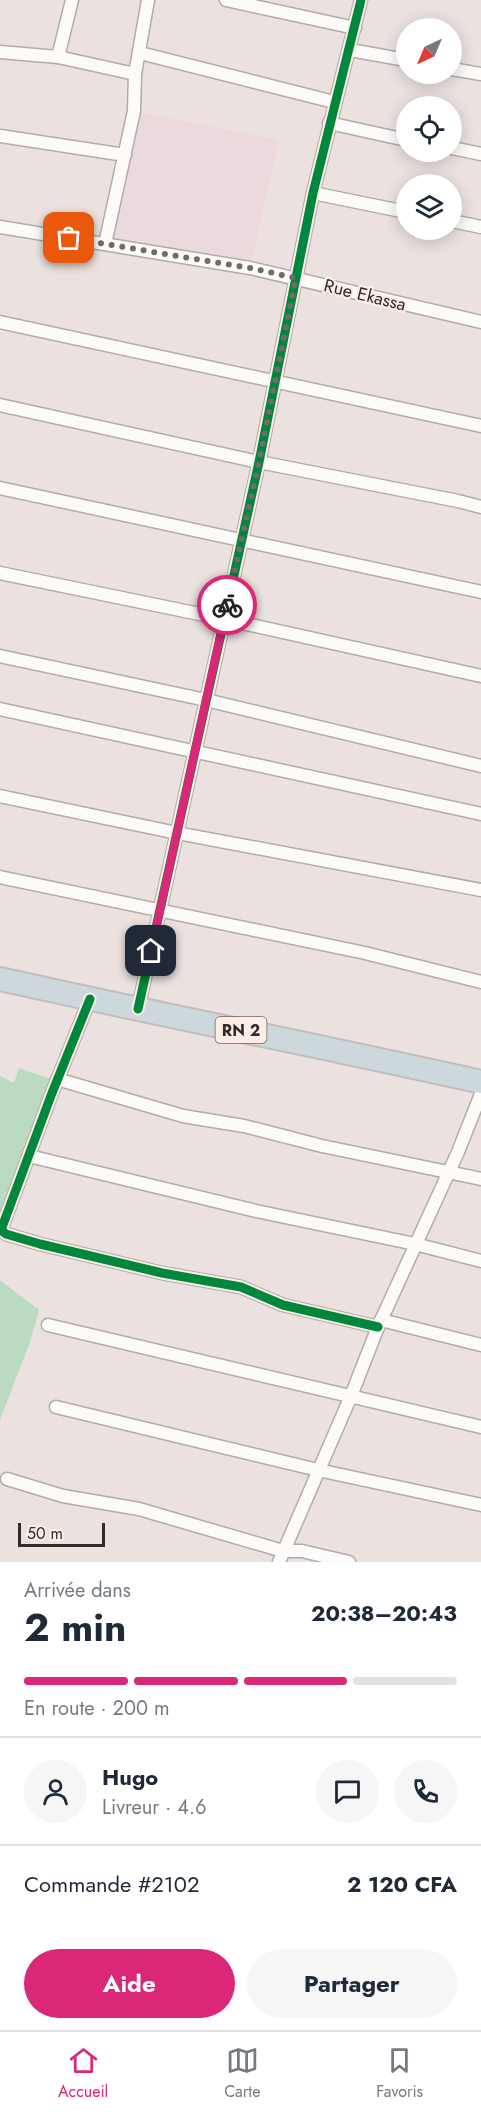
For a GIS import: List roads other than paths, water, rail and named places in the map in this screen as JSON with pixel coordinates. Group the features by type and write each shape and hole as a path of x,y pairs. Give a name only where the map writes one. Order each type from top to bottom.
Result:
{"highway":[{"name":"RN 2","path":"0,979 481,1082"}],"street":[{"path":"58,57 72,0"},
{"path":"105,244 134,111 135,74 148,0"},
{"path":"226,0 354,28"},
{"path":"138,1009 259,462 313,193 361,0"},
{"path":"350,50 396,58"},
{"path":"0,52 58,57 135,74"},
{"path":"140,53 334,102"},
{"path":"462,71 481,74"},
{"path":"329,123 396,138"},
{"path":"0,136 125,155"},
{"path":"462,150 481,154"},
{"path":"313,193 396,210"},
{"path":"462,223 481,227"},
{"name":"Rue Ekassa","path":"0,227 250,268 481,322"},
{"path":"0,322 481,426"},
{"path":"0,405 259,462 481,507"},
{"path":"0,488 481,592"},
{"path":"0,573 481,676"},
{"path":"0,656 207,700 481,766"},
{"path":"0,709 481,814"},
{"path":"0,796 177,833 481,890"},
{"path":"0,877 365,953 481,982"},
{"path":"90,999 1,1228 3,1233 168,1275 241,1287 283,1305 481,1345"},
{"path":"57,1079 175,1114 244,1126 322,1146 481,1179"},
{"path":"281,1556 481,1094"},
{"path":"29,1156 256,1211 415,1244 481,1261"},
{"path":"48,1325 481,1427"},
{"path":"56,1407 318,1470 481,1505"},
{"path":"8,1479 63,1496 140,1509 281,1556 302,1551 349,1562"}]}
